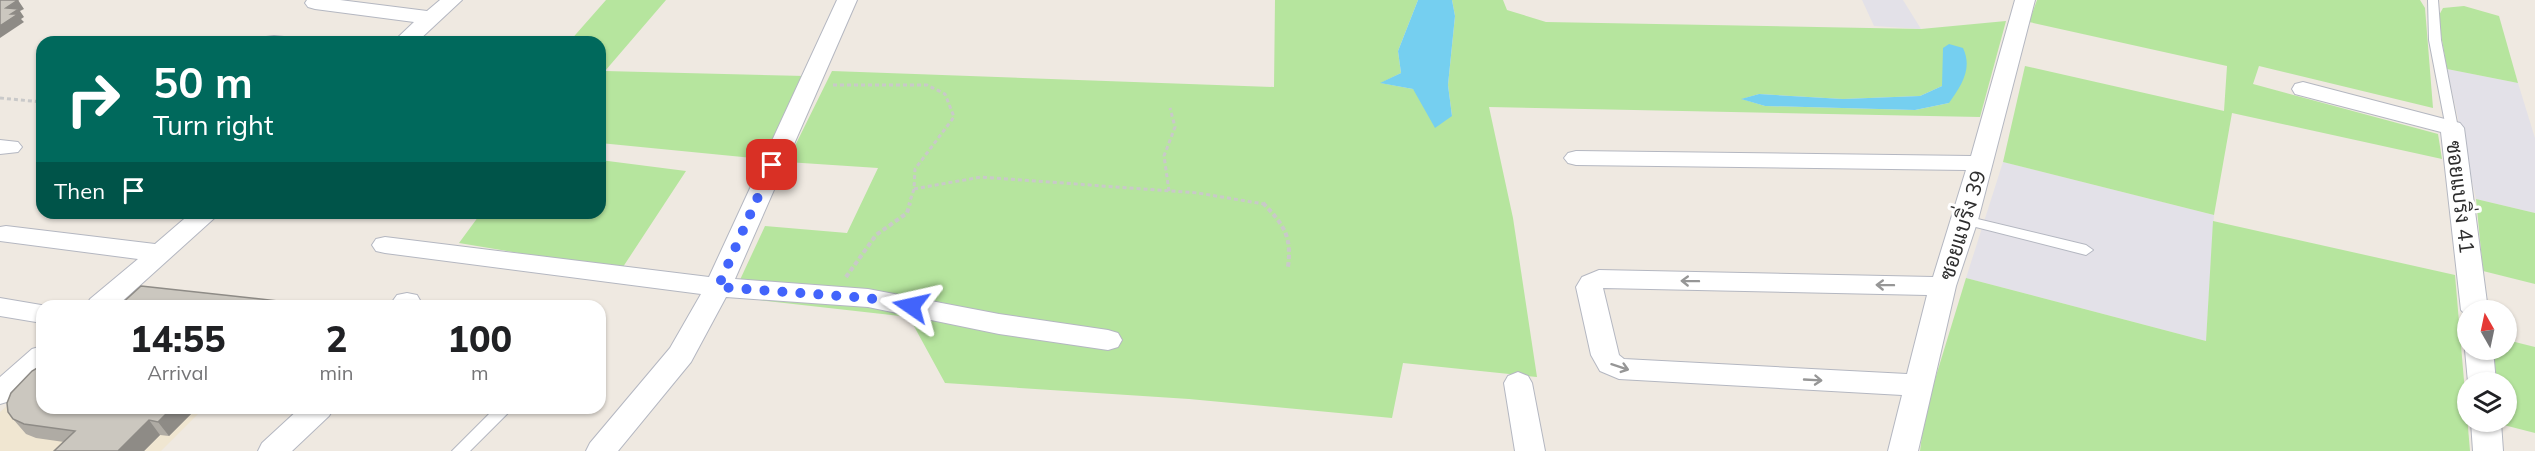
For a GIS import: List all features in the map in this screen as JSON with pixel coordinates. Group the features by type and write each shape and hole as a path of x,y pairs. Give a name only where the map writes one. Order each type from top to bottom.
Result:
{"street":[{"path":"411,36 452,0"},
{"path":"601,451 681,355 718,287 847,0"},
{"name":"ซอยแบริ่ง 39","path":"1903,451 1943,286 1965,220 2025,0"},
{"path":"315,3 432,18"},
{"name":"ซอยแบริ่ง 41","path":"2303,89 2452,128 2474,300"},
{"path":"1575,158 1981,163"},
{"path":"107,300 200,219"},
{"path":"6,234 161,253"},
{"path":"385,245 718,287 868,298 999,324 1108,340"},
{"path":"1920,386 1619,369 1610,364 1605,355 1588,287 1599,279 1943,286"},
{"path":"0,307 36,313"},
{"path":"0,393 36,361"},
{"path":"1518,383 1530,451"},
{"path":"273,451 313,414"},
{"path":"2487,432 2488,451"}],"lane":[{"path":"2433,0 2435,40 2452,128"},
{"path":"1965,220 2086,250"},
{"path":"460,451 499,414"}],"path":[{"path":"808,85 927,85 945,94 954,117 915,169 914,189 907,213 876,235 834,295"},
{"path":"0,98 36,101"},
{"path":"1169,191 1164,156 1175,128 1170,108"},
{"path":"914,189 981,177 1169,191 1263,203 1278,219 1291,245 1288,267"}],"shaded area":[{"path":"1862,0 1903,0 1921,29 1874,26"},
{"path":"2447,69 2518,83 2535,138 2535,213 2476,199"},
{"path":"2003,162 2214,215 2206,341 1966,278"},
{"path":"36,380 36,414 198,414 161,451 0,451 0,412"}],"green space":[{"path":"606,0 666,0 606,70 606,36 574,36"},
{"path":"1275,0 1418,0 1398,51 1401,73 1381,83 1413,89 1452,116 1448,85 1455,16 1452,0 1503,0 1507,10 1546,22 1921,29 2006,21 1980,117 1489,107 1513,218 1537,377 1403,363 1392,418 1189,399 945,383 909,317 732,297 765,226 847,233 878,168 787,162 832,71 1274,87","holes":["1942,86 1949,103 1915,110 1765,106 1742,99 1759,94 1843,99 1920,96"]},
{"path":"2037,0 2420,0 2425,8 2433,108 2259,66 2253,84 2438,134 2442,159 2232,113 2214,215 2003,162 2025,66 2224,111 2227,66 2029,22"},
{"path":"2464,6 2499,16 2518,83 2447,69 2438,17 2443,8"},
{"path":"606,71 805,76 763,159 606,144"},
{"path":"606,161 686,171 621,270 459,243 477,219 606,219"},
{"path":"2476,199 2535,213 2535,284 2483,271"},
{"path":"2213,221 2455,275 2457,360 2462,360 2463,372 2457,372 2457,432 2468,432 2470,451 1920,451 1925,412 1966,278 2206,341"},
{"path":"2517,342 2535,347 2535,433 2517,428 2517,372 2488,372 2488,360 2517,360"}],"water":[{"path":"1418,0 1452,0 1455,16 1448,85 1452,116 1435,128 1413,89 1380,83 1401,73 1398,51"},
{"path":"1949,44 1963,48 1967,63 1961,84 1949,103 1915,110 1765,106 1741,99 1759,94 1843,99 1920,96 1942,86 1943,48"}],"building":[{"path":"0,0 18,0 6,8 19,9 11,14 18,14 0,26"},
{"path":"141,286 270,300 126,300"},
{"path":"36,369 36,414 166,414 158,422 149,420 118,451 54,451 75,431 24,424 13,419 8,412 7,403 11,393"}],"route":[{"path":"772,165 718,287 868,298 911,306"}]}
